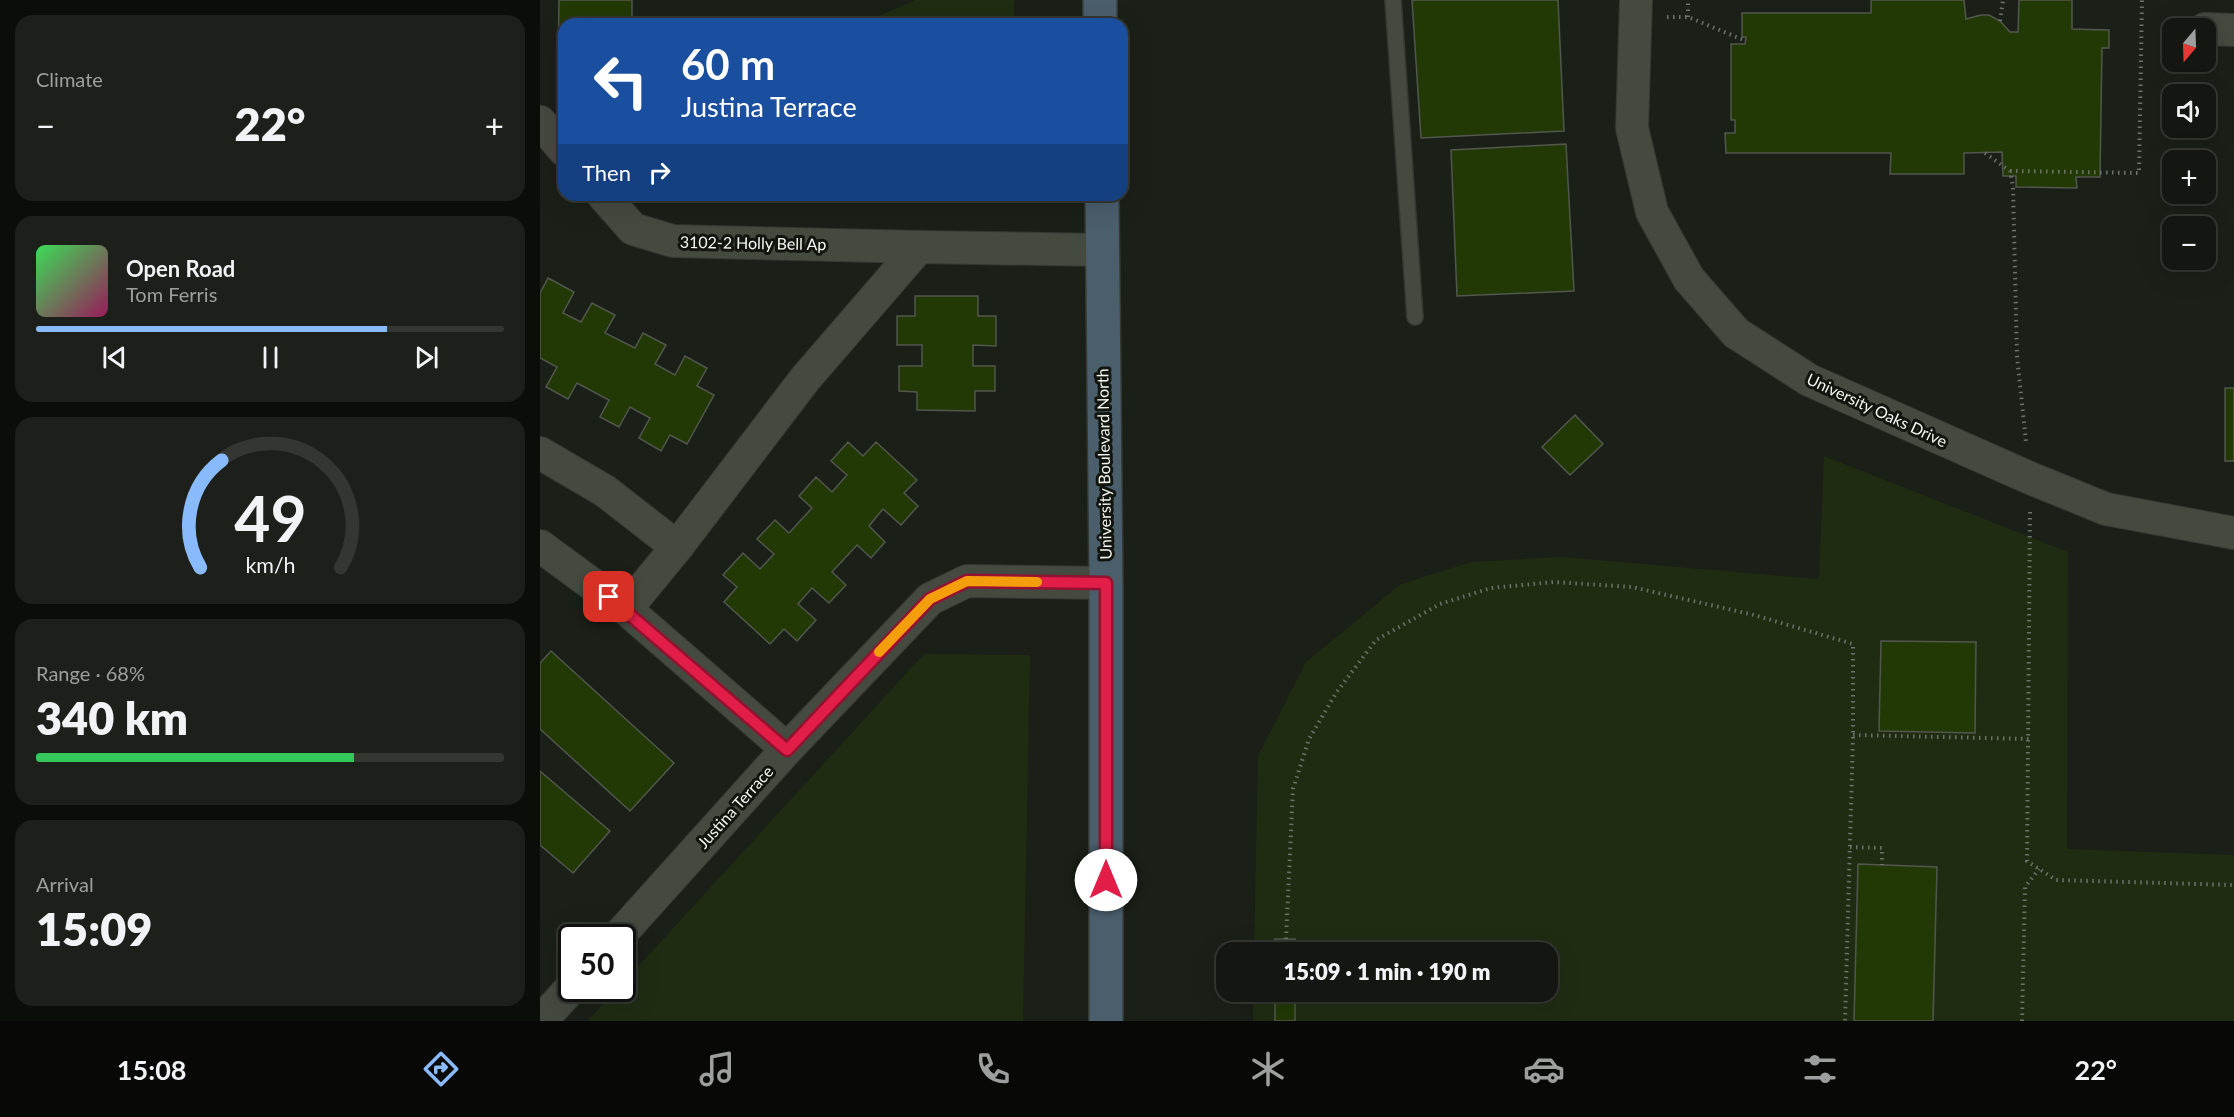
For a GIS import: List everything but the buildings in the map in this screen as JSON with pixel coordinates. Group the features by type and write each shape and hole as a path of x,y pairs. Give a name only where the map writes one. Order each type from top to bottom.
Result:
{"main road":[{"path":"1100,0 1100,18"},
{"name":"University Boulevard North","path":"1102,201 1106,583 1106,1021"}],"street":[{"name":"University Oaks Drive","path":"1636,8 1632,128 1652,212 1689,279 1736,333 1809,380 2030,478 2106,509 2234,533"},
{"path":"2216,29 2234,30"},
{"path":"540,122 558,143"},
{"name":"3102-2 Holly Bell Ap","path":"608,201 633,229 673,241 1102,250"},
{"path":"626,609 677,547 805,380 919,247"},
{"path":"540,453 604,491 677,547"},
{"path":"540,546 626,609 787,750"},
{"name":"Justina Terrace","path":"629,924 787,750 930,599 967,581 1106,583"},
{"path":"541,1021 558,1002"}],"lane":[{"path":"1393,0 1414,317"}],"path":[{"path":"1688,0 1688,17"},
{"path":"2000,21 2002,0"},
{"path":"1985,153 2010,171 2139,173 2142,0"},
{"path":"1636,8 1688,17 1746,41"},
{"path":"2010,171 2013,187 2017,356 2030,478 2027,861 2056,880 2234,885"},
{"path":"1286,939 1293,789 1309,738 1336,693 1376,640 1440,604 1491,588 1554,582 1632,587 1754,615 1854,644 1845,1021"},
{"path":"1853,735 2029,738"},
{"path":"1850,847 1882,848 1882,865"},
{"path":"2022,1021 2025,887 2039,869"}],"green space":[{"path":"915,0 1014,0 1014,18 874,18"},
{"path":"1824,456 2068,552 2067,849 2234,855 2234,1021 1253,1021 1253,1002 1558,1002 1558,942 1254,942 1258,756 1306,662 1401,584 1471,562 1562,557 1819,579"},
{"path":"924,654 1030,655 1023,1021 587,1021 605,1002 636,1002 636,969"}],"slow traffic":[{"path":"879,652 930,599 967,581 1037,582"}],"route":[{"path":"609,597 626,609 787,750 930,599 967,581 1106,583 1106,880"}]}
